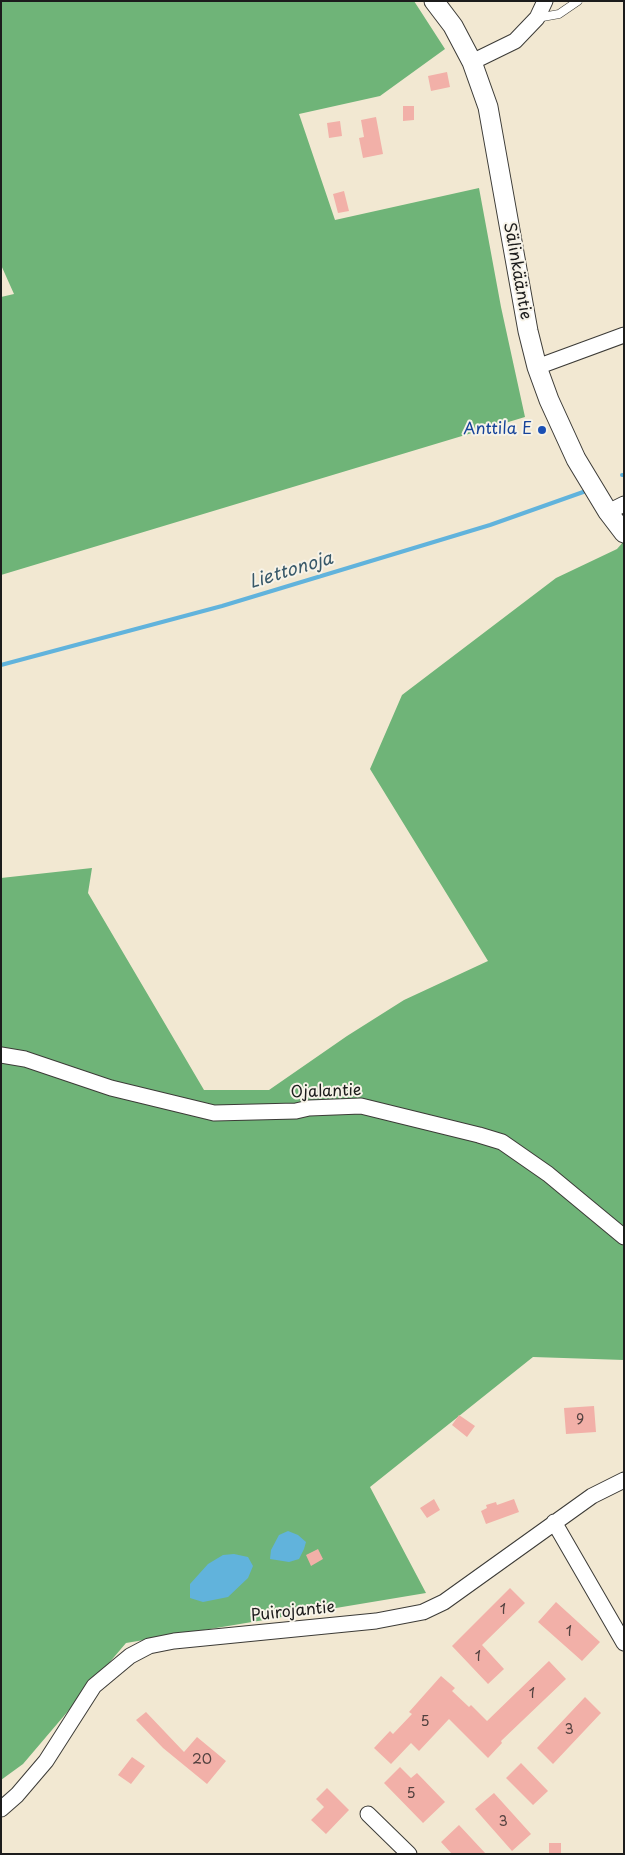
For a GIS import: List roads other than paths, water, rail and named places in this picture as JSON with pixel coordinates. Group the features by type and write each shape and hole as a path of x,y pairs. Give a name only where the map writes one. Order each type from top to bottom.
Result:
{"street":[{"name":"Sälinkääntie","path":"434,1 453,26 472,62 488,107 528,331 537,367 549,400 576,459 616,508 624,533"},
{"path":"472,62 515,42 536,18 545,1"},
{"path":"537,367 624,335"},
{"name":"Ojalantie","path":"1,1056 25,1059 111,1088 214,1112 296,1111 310,1108 361,1106 479,1135 502,1142 548,1174 624,1237"},
{"name":"Puirojantie","path":"1,1809 17,1795 46,1761 94,1686 130,1656 149,1646 174,1641 376,1621 423,1612 444,1602 592,1496 624,1480"},
{"path":"554,1522 622,1636"},
{"path":"368,1814 409,1854"}],"lane":[{"path":"536,18 559,14 578,1"}],"water":[{"path":"288,1531 298,1535 306,1542 299,1559 289,1562 270,1559 271,1550 279,1535"},
{"path":"234,1554 248,1557 253,1566 248,1578 228,1597 203,1602 190,1598 190,1584 208,1564 223,1555"}],"waterway":[{"name":"Liettonoja","path":"1,665 222,606 490,525 586,491"}],"place":[{"name":"Anttila E","path":"542,430"}]}
